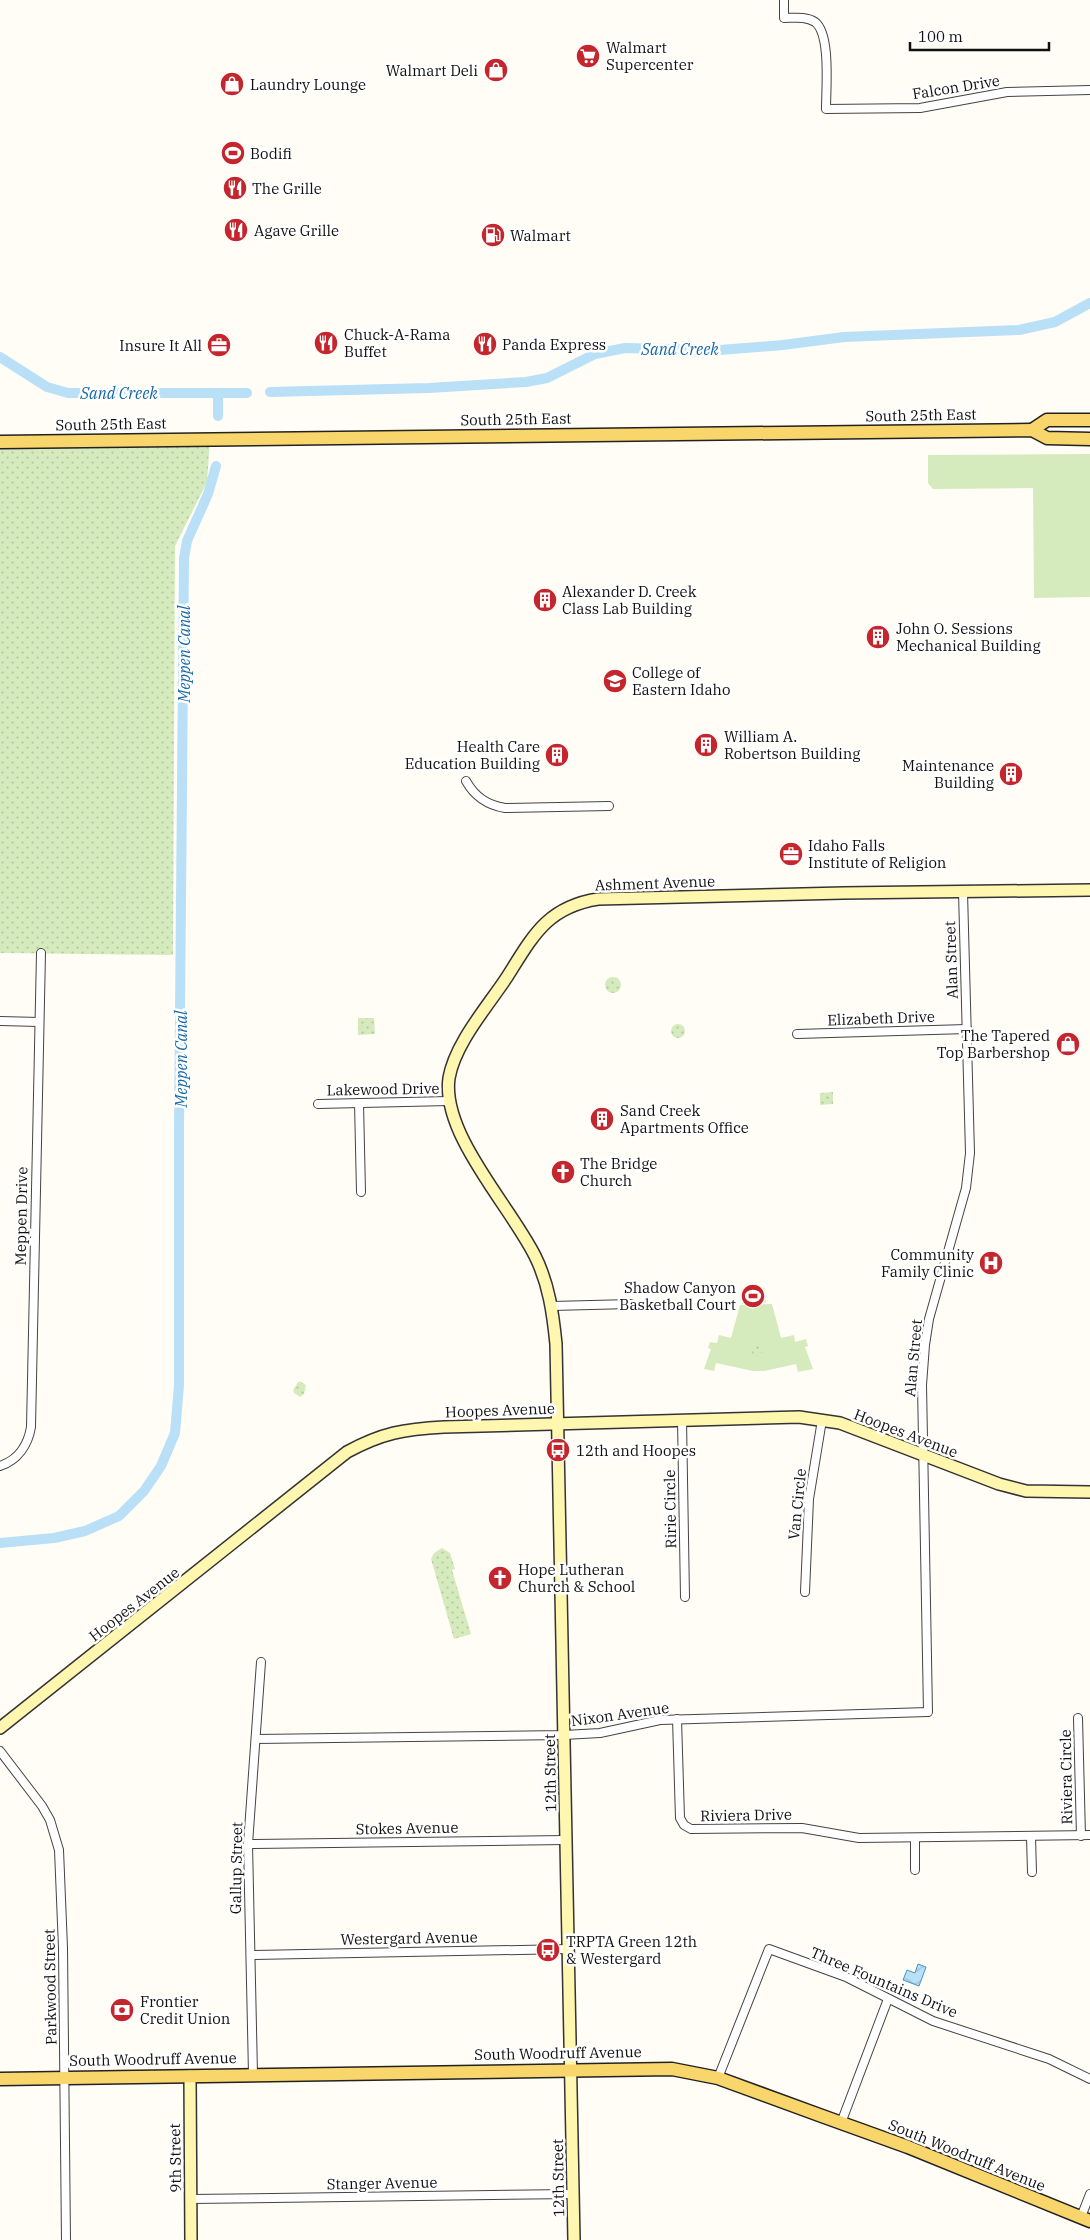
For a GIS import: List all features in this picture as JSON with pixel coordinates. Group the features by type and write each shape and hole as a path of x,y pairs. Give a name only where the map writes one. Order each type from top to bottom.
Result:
{"main road":[{"name":"South 25th East","path":"1032,430 1047,420 1090,420"},
{"name":"South 25th East","path":"0,442 1032,430 1047,438 1090,439"},
{"name":"South Woodruff Avenue","path":"0,2079 571,2069 672,2069 718,2078 908,2147 1086,2219"}],"street":[{"name":"Falcon Drive","path":"784,0 784,18 809,19 822,30 825,41 826,109 920,108 998,93 1090,90"},
{"path":"466,781 477,797 500,807 609,806"},
{"name":"Ashment Avenue","path":"552,1306 536,1257 457,1128 449,1101 449,1077 455,1060 472,1028 545,922 559,911 581,902 598,899 1090,890"},
{"name":"Alan Street","path":"928,1712 922,1385 925,1345 930,1319 966,1188 970,1153 963,892"},
{"name":"Meppen Drive","path":"0,1466 11,1461 19,1453 29,1440 31,1427 38,1022 41,953"},
{"path":"0,1021 38,1022"},
{"name":"Elizabeth Drive","path":"797,1034 967,1029"},
{"name":"Lakewood Drive","path":"318,1104 449,1101"},
{"path":"360,1103 362,1192"},
{"path":"552,1306 631,1304"},
{"name":"12th Street","path":"552,1306 556,1344 558,1423 574,2240"},
{"name":"Hoopes Avenue","path":"0,1728 347,1452 368,1440 386,1434 412,1429 799,1417 840,1423 922,1456 999,1484 1026,1491 1090,1492"},
{"name":"Ririe Circle","path":"682,1420 685,1597"},
{"name":"Van Circle","path":"805,1592 809,1499 822,1420"},
{"name":"Gallup Street","path":"253,2074 248,1844 261,1662"},
{"name":"Nixon Avenue","path":"256,1739 600,1734 640,1723 714,1717 928,1712"},
{"name":"Riviera Circle","path":"1078,1718 1081,1836"},
{"name":"Riviera Drive","path":"678,1720 680,1818 684,1825 691,1829 802,1828 818,1829 853,1838 915,1839 1090,1836"},
{"name":"Parkwood Street","path":"0,1751 42,1806 50,1820 58,1850 63,1916 66,2240"},
{"path":"1031,1837 1032,1872"},
{"path":"915,1839 915,1870"},
{"name":"Stokes Avenue","path":"248,1844 566,1840"},
{"name":"Westergard Avenue","path":"250,1955 569,1949"},
{"name":"Three Fountains Drive","path":"718,2078 769,1949 846,1977 932,2020 1048,2059 1090,2079"},
{"path":"841,2123 888,1999"},
{"name":"9th Street","path":"190,2076 191,2240"},
{"name":"Stanger Avenue","path":"191,2199 573,2194"},
{"path":"1086,2219 1090,2194"}],"green space":[{"path":"210,439 207,482 175,546 173,955 0,953 0,442"},
{"path":"1090,454 1090,597 1034,598 1033,488 933,489 928,483 928,455"},
{"path":"610,977 616,977 621,982 619,991 610,993 605,988 605,982"},
{"path":"358,1018 374,1018 375,1034 358,1035"},
{"path":"678,1024 683,1026 685,1031 683,1036 678,1038 673,1036 671,1031 673,1026"},
{"path":"833,1092 833,1104 820,1105 820,1093"},
{"name":"Shadow Canyon Basketball Court","path":"765,1288 766,1303 742,1304 741,1289"},
{"path":"772,1304 781,1338 794,1335 795,1342 806,1339 808,1346 805,1347 813,1369 798,1372 796,1364 764,1371 753,1371 716,1363 714,1371 704,1369 711,1349 708,1348 710,1342 717,1343 719,1335 731,1338 740,1305"},
{"path":"757,1345 763,1351 757,1357 751,1351"},
{"path":"299,1381 306,1385 304,1394 300,1397 293,1390"},
{"path":"442,1548 450,1553 455,1569 452,1570 471,1634 454,1639 431,1559 434,1553"}],"water":[{"path":"918,1964 926,1967 919,1986 903,1980 907,1970 915,1973"}],"waterway":[{"name":"Sand Creek","path":"270,392 429,388 526,382 547,378 595,354 625,348 720,350 783,345 844,337 1019,330 1055,322 1090,303"},
{"name":"Sand Creek","path":"0,357 47,387 68,393 247,393"},
{"path":"218,394 218,416"},
{"name":"Meppen Canal","path":"0,1543 54,1538 85,1531 119,1516 144,1491 161,1466 175,1433 179,1385 179,1128 184,558 187,541 208,494 216,466"}],"place":[{"name":"Walmart Supercenter","path":"588,56"},
{"name":"Walmart Deli","path":"496,70"},
{"name":"Laundry Lounge","path":"232,84"},
{"name":"Bodifi","path":"233,153"},
{"name":"The Grille","path":"235,188"},
{"name":"Agave Grille","path":"236,230"},
{"name":"Walmart","path":"493,235"},
{"name":"Chuck-A-Rama Buffet","path":"326,343"},
{"name":"Panda Express","path":"485,344"},
{"name":"Insure It All","path":"219,345"},
{"name":"Alexander D. Creek Class Lab Building","path":"545,600"},
{"name":"John O. Sessions Mechanical Building","path":"878,637"},
{"name":"College of Eastern Idaho","path":"615,681"},
{"name":"William A. Robertson Building","path":"706,745"},
{"name":"Health Care Education Building","path":"557,755"},
{"name":"Maintenance Building","path":"1011,774"},
{"name":"Idaho Falls Institute of Religion","path":"791,854"},
{"name":"The Tapered Top Barbershop","path":"1068,1044"},
{"name":"Sand Creek Apartments Office","path":"602,1119"},
{"name":"The Bridge Church","path":"563,1172"},
{"name":"Community Family Clinic","path":"991,1263"},
{"name":"Shadow Canyon Basketball Court","path":"753,1296"},
{"name":"12th and Hoopes","path":"558,1450"},
{"name":"Hope Lutheran Church & School","path":"500,1578"},
{"name":"TRPTA Green 12th & Westergard","path":"548,1950"},
{"name":"Frontier Credit Union","path":"122,2010"}]}
